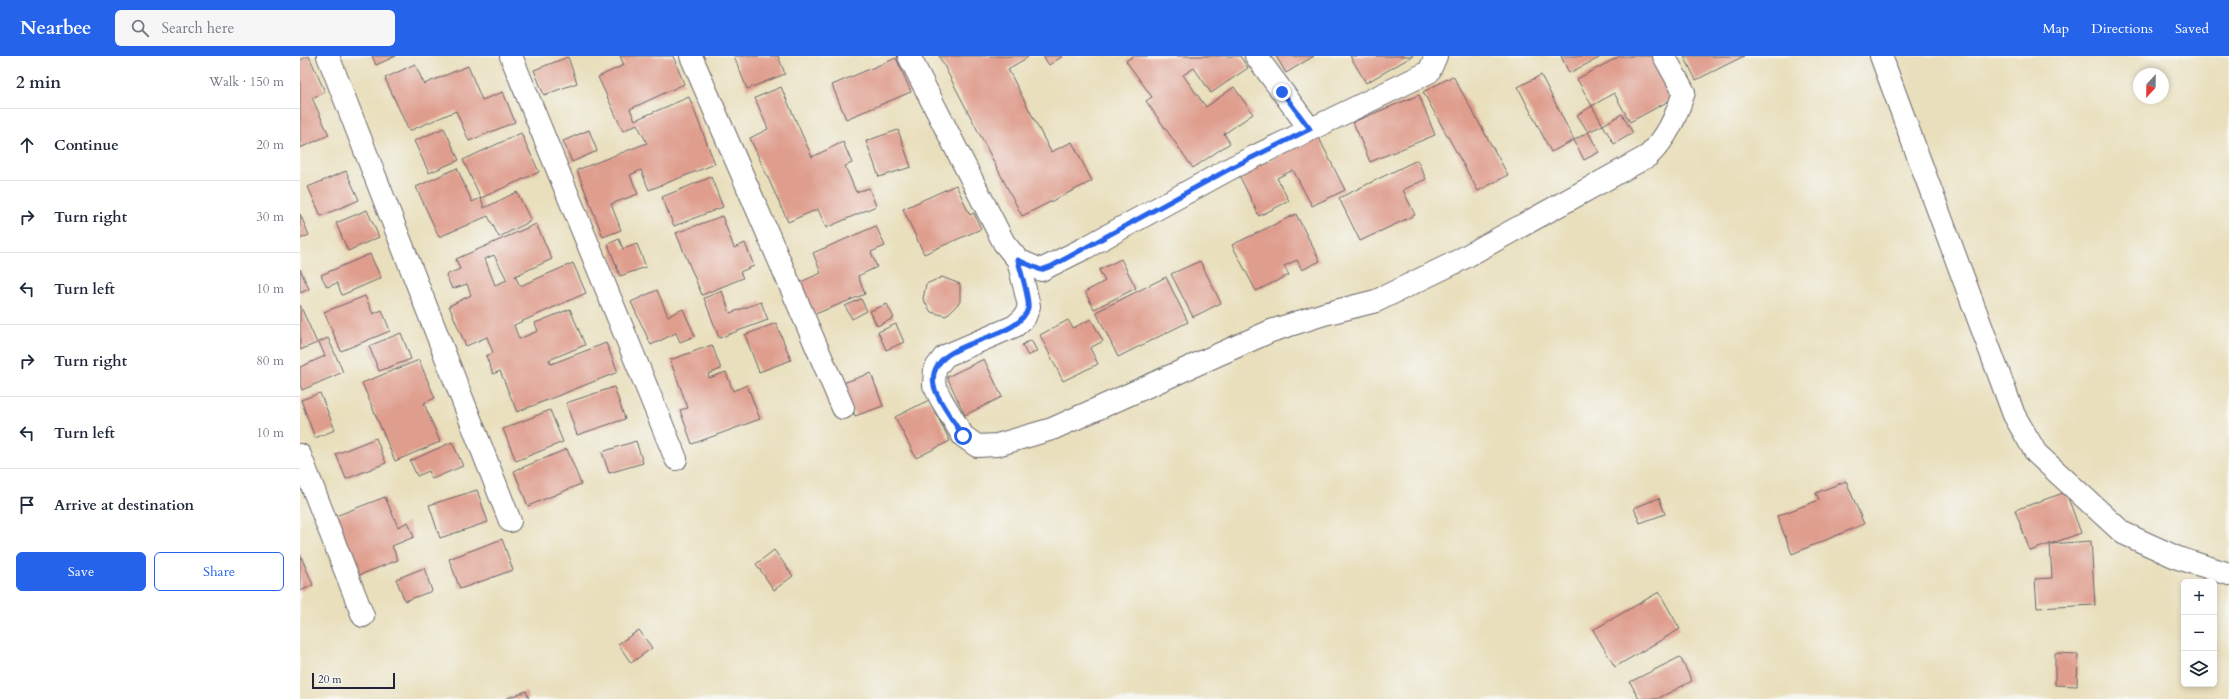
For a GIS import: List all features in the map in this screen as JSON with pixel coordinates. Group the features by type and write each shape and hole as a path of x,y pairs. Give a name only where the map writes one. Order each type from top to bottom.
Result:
{"main road":[{"path":"328,56 510,521"},
{"path":"511,56 676,459"},
{"path":"691,56 843,408"},
{"path":"909,56 1004,243 1018,260 1029,306 1024,317 1015,326 945,356 935,369 934,386 963,436 977,446 997,445 1052,429 1271,331 1324,314 1376,301 1456,262 1648,156 1668,132 1684,92 1664,56"},
{"path":"1256,56 1310,129"},
{"path":"1018,260 1041,270 1052,266 1233,167 1430,72 1436,56"},
{"path":"1881,56 2014,415 2036,453 2123,533 2178,558 2229,574"},
{"path":"300,456 364,616"}],"building":[{"path":"309,56 325,92 312,98 329,135 300,148 300,60"},
{"path":"372,56 396,56 376,65"},
{"path":"620,56 673,56 684,84 630,109 635,120 689,97 715,164 649,190 641,170 630,175 638,194 611,204 621,230 603,237 577,170 647,143 637,124 623,131 598,77 624,65"},
{"path":"734,56 778,56 785,74 747,89"},
{"path":"939,56 1027,56 1028,57 1008,69 1051,152 1072,142 1092,181 1022,216"},
{"path":"1043,56 1063,56 1049,65"},
{"path":"1133,56 1240,56 1248,68 1211,93 1194,68 1183,75 1206,107 1234,87 1253,114 1224,134 1230,143 1193,168 1146,101 1152,97 1126,61"},
{"path":"1276,56 1314,56 1286,73"},
{"path":"1350,56 1413,56 1366,83"},
{"path":"1561,56 1598,56 1599,58 1569,73"},
{"path":"1620,56 1655,56 1678,96 1630,122 1614,93 1592,106 1577,79"},
{"path":"1684,56 1744,56 1696,80"},
{"path":"568,57 577,83 544,95 534,70"},
{"path":"896,58 911,92 846,119 832,85"},
{"path":"415,64 424,84 468,66 482,100 503,92 515,122 469,141 456,111 409,131 385,78"},
{"path":"1541,75 1574,140 1551,152 1518,87"},
{"path":"1453,76 1508,175 1478,191 1423,92"},
{"path":"781,87 812,157 843,142 852,163 845,166 856,192 869,188 876,206 826,228 818,209 788,222 750,138 768,129 755,98"},
{"path":"1419,95 1435,135 1370,162 1353,122"},
{"path":"1592,106 1603,125 1588,132 1577,115"},
{"path":"1622,114 1633,133 1614,144 1603,125"},
{"path":"444,128 459,160 429,173 414,141"},
{"path":"589,130 597,151 572,162 563,141"},
{"path":"898,130 911,167 879,177 866,141"},
{"path":"1588,132 1599,152 1584,160 1574,140"},
{"path":"521,133 539,172 481,198 463,160"},
{"path":"1318,136 1345,190 1312,206 1293,170 1277,178 1289,201 1259,216 1239,175"},
{"path":"1417,160 1426,179 1403,190 1415,215 1360,241 1339,198"},
{"path":"457,168 472,202 481,198 484,208 517,192 531,221 499,237 488,216 439,237 416,187"},
{"path":"346,171 359,200 321,216 308,187"},
{"path":"711,177 723,207 674,226 662,197"},
{"path":"956,185 970,215 974,213 981,229 924,254 903,209"},
{"path":"367,210 379,237 348,251 336,223"},
{"path":"300,214 309,235 300,239"},
{"path":"1296,214 1320,261 1302,270 1297,260 1284,266 1289,275 1256,291 1232,245"},
{"path":"722,216 734,248 745,243 754,266 740,272 743,278 702,295 676,233"},
{"path":"536,224 552,259 515,276 520,286 573,263 586,293 514,325 519,339 538,331 535,323 570,309 585,345 549,360 551,364 606,343 618,372 517,412 500,371 493,374 486,356 493,353 487,337 466,346 449,306 471,295 467,284 452,289 446,275 460,269 456,259","holes":["494,255 507,280 495,285 485,259"]},
{"path":"876,226 885,246 871,252 877,267 858,276 865,294 813,315 798,283 821,273 813,253"},
{"path":"619,239 623,249 637,244 646,267 620,276 608,244"},
{"path":"370,254 381,278 342,295 337,283 327,287 321,275"},
{"path":"1121,259 1136,288 1094,309 1085,292 1105,281 1099,270"},
{"path":"1200,261 1221,303 1193,317 1171,274"},
{"path":"300,269 309,289 300,293"},
{"path":"942,277 960,284 960,302 946,316 931,312 923,299 926,284"},
{"path":"1166,277 1188,322 1118,357 1096,312"},
{"path":"657,290 668,316 683,309 695,336 680,342 676,333 651,345 631,302"},
{"path":"722,291 730,313 761,302 768,320 719,338 704,298"},
{"path":"365,296 373,314 382,310 390,331 341,351 324,312"},
{"path":"861,299 867,311 852,319 845,306"},
{"path":"887,304 894,318 877,326 870,311"},
{"path":"300,305 317,343 300,350"},
{"path":"1091,319 1103,341 1090,348 1098,364 1063,381 1040,335 1068,320 1073,328"},
{"path":"776,323 791,360 759,372 745,335"},
{"path":"896,324 904,342 886,350 878,332"},
{"path":"401,333 411,359 379,371 369,346"},
{"path":"328,338 343,372 302,390 300,385 300,367 325,356 319,342"},
{"path":"1031,340 1037,351 1028,356 1022,345"},
{"path":"712,345 721,369 708,374 709,378 726,372 733,391 747,385 760,419 692,444 680,410 688,408 670,360"},
{"path":"984,359 1002,397 965,415 947,377"},
{"path":"419,360 435,398 424,403 440,442 395,461 362,383"},
{"path":"871,373 883,406 855,416 843,383"},
{"path":"614,387 625,419 577,435 566,403"},
{"path":"320,393 335,430 315,438 301,400"},
{"path":"929,400 950,441 916,458 895,417"},
{"path":"550,410 563,442 516,461 503,429"},
{"path":"376,438 386,463 346,479 336,454"},
{"path":"636,441 643,463 609,473 602,452"},
{"path":"452,442 463,466 432,479 429,471 417,476 410,461"},
{"path":"567,449 581,484 528,506 514,471"},
{"path":"1846,481 1864,524 1792,554 1777,516 1819,500 1816,493"},
{"path":"477,490 488,522 440,538 429,505"},
{"path":"2066,492 2081,533 2030,551 2015,510"},
{"path":"385,497 398,527 408,522 414,537 392,546 398,560 357,576 333,517"},
{"path":"1659,498 1665,514 1640,523 1634,508"},
{"path":"502,539 513,570 460,589 449,559"},
{"path":"2091,541 2095,605 2037,608 2035,579 2052,578 2050,544"},
{"path":"774,550 793,576 774,590 756,564"},
{"path":"300,554 313,585 300,591"},
{"path":"424,568 432,591 405,601 396,579"},
{"path":"1659,592 1680,629 1615,667 1593,630"},
{"path":"639,630 652,648 631,663 618,644"},
{"path":"2055,653 2078,654 2077,686 2055,685"},
{"path":"1680,657 1692,681 1657,699 1639,699 1630,682"},
{"path":"526,691 529,699 505,699"}],"route":[{"path":"963,436 934,386 935,369 945,356 1003,329 1015,326 1024,317 1029,306 1018,260 1027,266 1041,270 1052,266 1233,167 1310,129 1282,92"}]}
